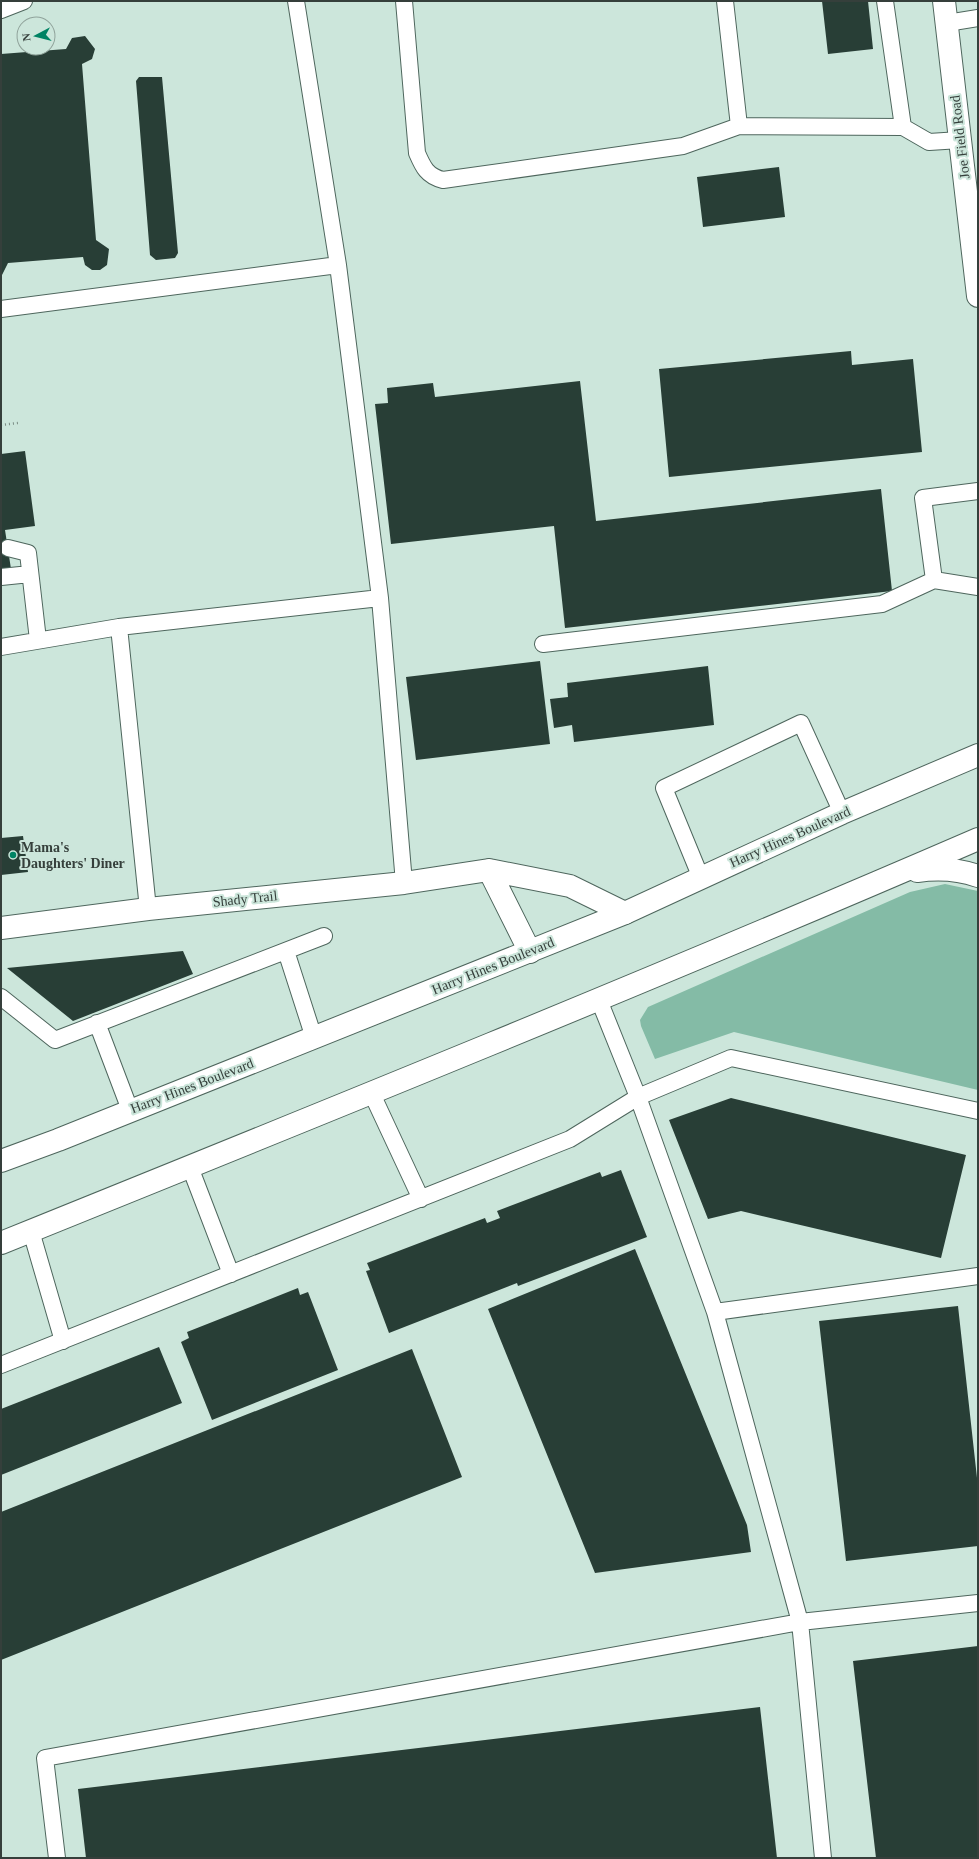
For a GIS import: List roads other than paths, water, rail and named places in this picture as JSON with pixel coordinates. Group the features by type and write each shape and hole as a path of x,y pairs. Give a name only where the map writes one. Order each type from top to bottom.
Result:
{"main road":[{"name":"Joe Field Road","path":"944,1 978,296"},
{"name":"Harry Hines Boulevard","path":"6,1158 58,1140 625,913 842,813 978,755"},
{"path":"1,1243 372,1094 599,1000 978,839"},
{"path":"894,875 934,868 963,871 978,876"},
{"name":"Shady Trail","path":"1,928 148,909 404,883 489,870 570,886 625,913"},
{"path":"489,870 530,952"}],"lane":[{"path":"1,10 24,1"},
{"path":"296,1 338,265 380,598 404,883"},
{"path":"404,1 417,153 424,170 434,178 443,180 683,146 739,126 903,127 929,142 960,140"},
{"path":"725,1 739,126"},
{"path":"885,1 903,127"},
{"path":"946,23 978,18"},
{"path":"1,309 338,265"},
{"path":"934,580 923,498 978,491"},
{"path":"8,548 28,553 38,640"},
{"path":"1,577 30,574"},
{"path":"543,644 882,604 934,580 978,587"},
{"path":"1,647 119,627 380,598"},
{"path":"119,627 148,909"},
{"path":"700,878 664,788 801,723 842,813"},
{"path":"1,997 55,1040 324,936"},
{"path":"286,950 314,1038"},
{"path":"599,1000 638,1097 715,1312 800,1622 823,1858"},
{"path":"97,1023 130,1110"},
{"path":"1,1365 570,1139 638,1097 731,1058 978,1111"},
{"path":"372,1094 421,1199"},
{"path":"190,1167 231,1274"},
{"path":"31,1230 63,1341"},
{"path":"715,1312 978,1276"},
{"path":"57,1858 45,1758 800,1622 978,1604"}],"place":[{"name":"Mama's Daughters' Diner","path":"13,855"}]}
